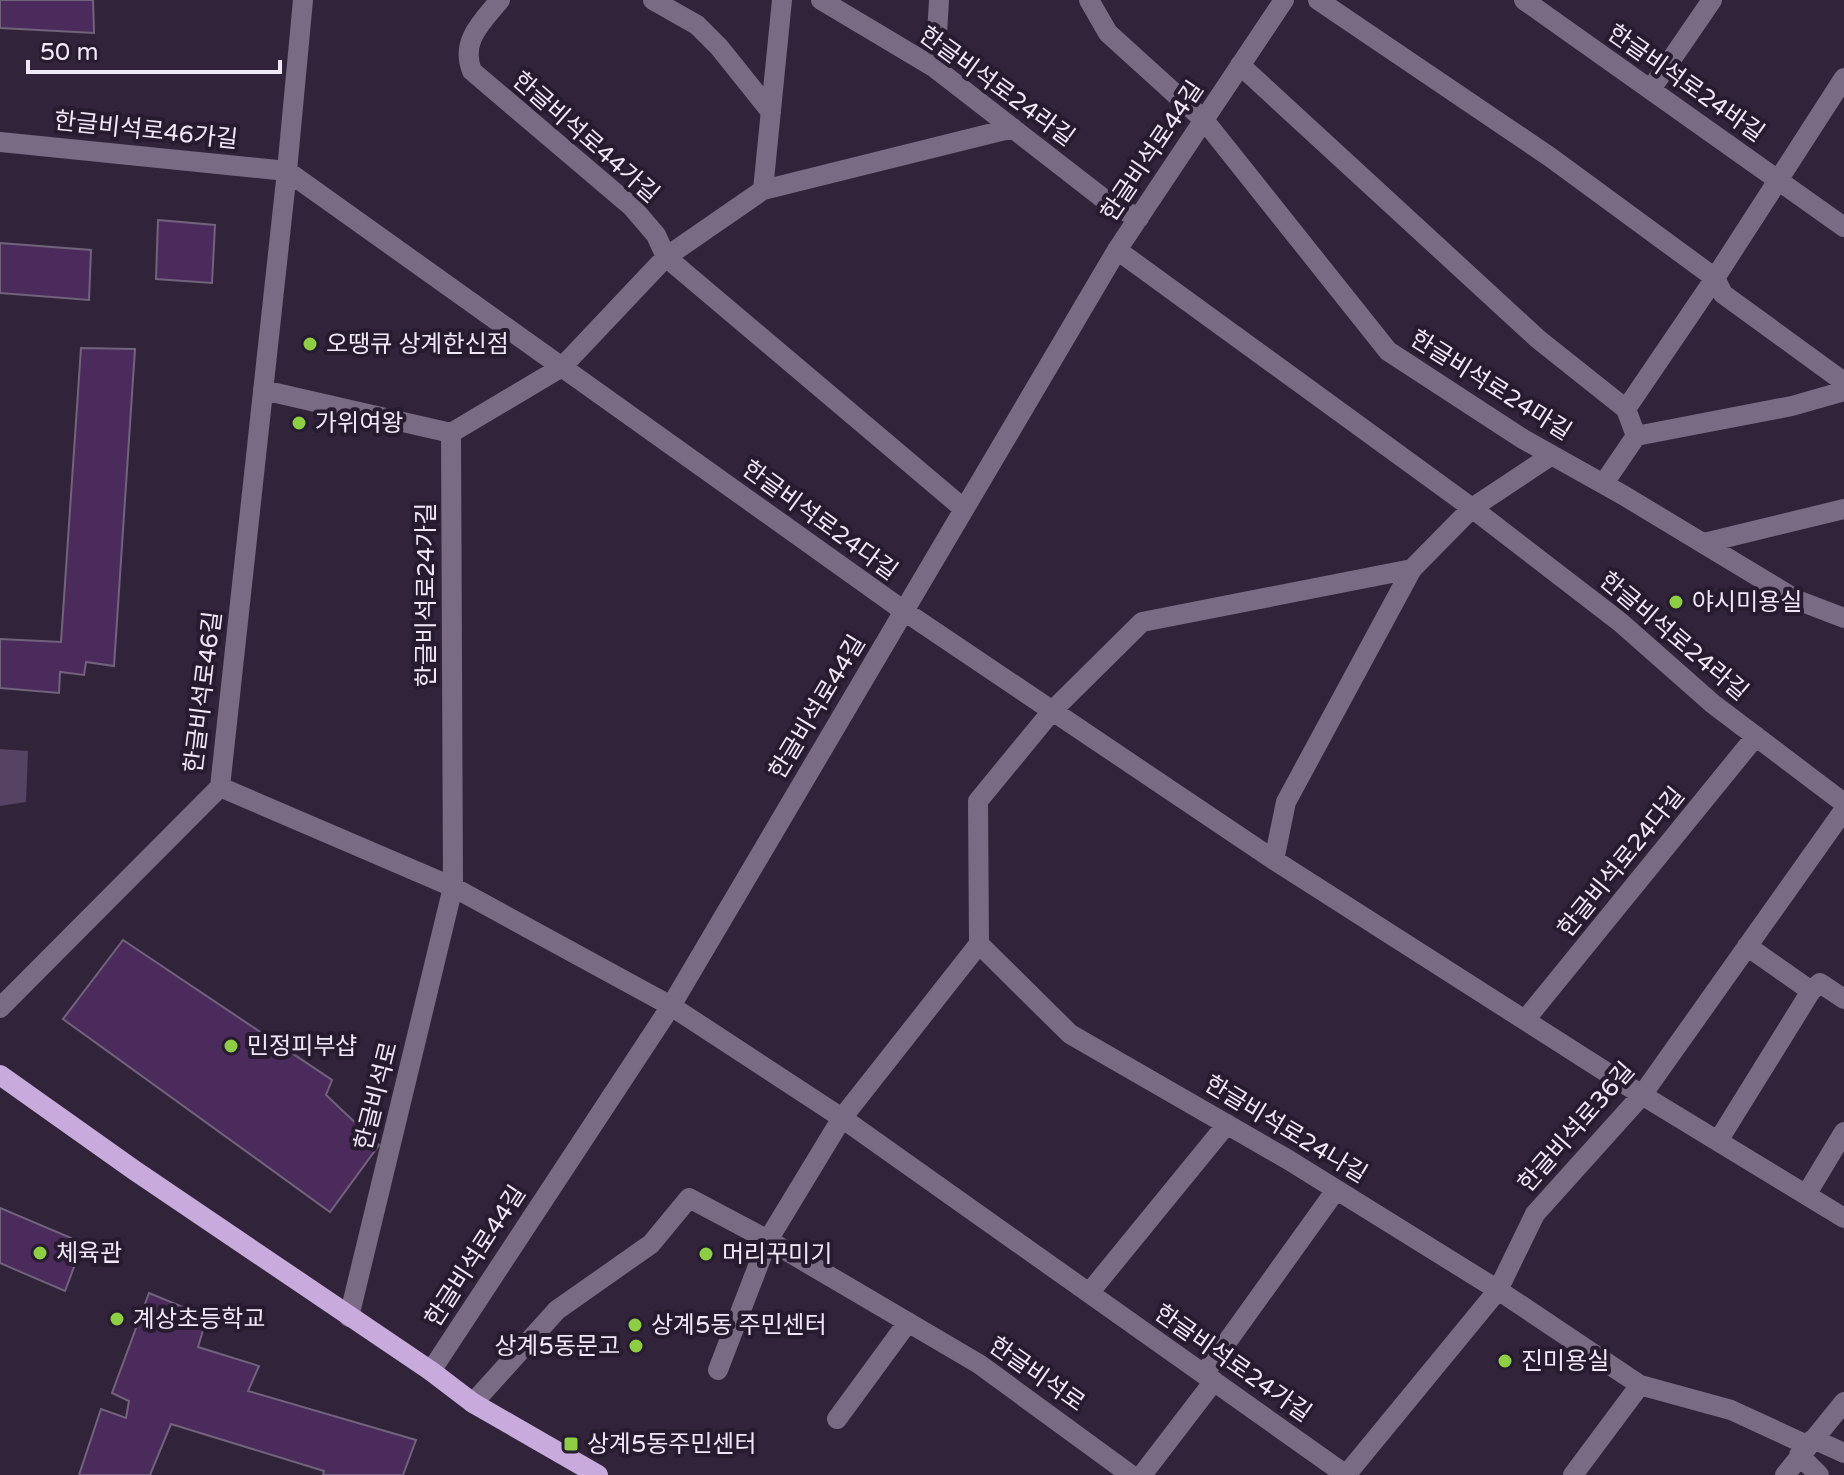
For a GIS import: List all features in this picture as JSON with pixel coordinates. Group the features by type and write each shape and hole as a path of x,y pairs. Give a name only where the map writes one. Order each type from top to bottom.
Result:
{"main road":[{"path":"0,1075 473,1403 598,1475"}],"street":[{"name":"한글비석로46길","path":"0,1008 220,787 303,0"},
{"name":"한글비석로44가길","path":"500,0 475,31 467,51 472,71 632,207 656,235 666,257 964,509"},
{"path":"653,0 697,25 719,47 771,112"},
{"path":"763,190 782,0"},
{"name":"한글비석로24라길","path":"821,0 935,68 1109,203 1139,218"},
{"path":"935,68 939,0"},
{"name":"한글비석로24마길","path":"1089,0 1108,33 1204,120 1388,351 1523,439 1604,483 1797,600 1844,618"},
{"name":"한글비석로44길","path":"431,1371 671,1006 1117,250 1284,0"},
{"path":"1318,0 1550,157 1715,278 1723,294 1844,382"},
{"name":"한글비석로24바길","path":"1524,0 1844,227"},
{"path":"1651,89 1709,1"},
{"path":"1240,65 1538,339 1626,409 1636,436"},
{"path":"1626,409 1844,79"},
{"path":"263,390 451,433 562,367 666,257 763,190 1013,128"},
{"name":"한글비석로46가길","path":"0,142 287,171"},
{"name":"한글비석로24다길","path":"287,171 904,611 1052,711 1274,860 1642,1095 1844,1218"},
{"name":"한글비석로24라길","path":"1117,250 1472,508 1620,622 1713,704 1844,803"},
{"path":"1604,483 1636,436 1792,406 1844,391"},
{"name":"한글비석로24가길","path":"451,433 453,887"},
{"path":"1274,860 1286,802 1412,569 1472,508 1552,455"},
{"path":"1704,543 1844,509"},
{"path":"718,1370 768,1240 842,1118 979,944 978,801 1052,711 1142,622 1412,569"},
{"name":"한글비석로24다길","path":"1525,1020 1756,736"},
{"name":"한글비석로24가길","path":"220,787 453,887 671,1006 842,1118 1346,1475"},
{"name":"한글비석로36길","path":"1346,1475 1498,1290 1535,1214 1642,1095 1844,810"},
{"name":"한글비석로","path":"349,1317 453,887"},
{"name":"한글비석로24나길","path":"979,944 1070,1034 1336,1190 1498,1290 1640,1385 1731,1410 1806,1447 1844,1453"},
{"path":"1747,946 1811,991"},
{"path":"1718,1141 1811,991 1820,983 1844,999"},
{"path":"1089,1293 1227,1124"},
{"path":"1806,1195 1841,1143"},
{"path":"1142,1475 1336,1190"},
{"name":"한글비석로","path":"473,1403 557,1310 651,1244 689,1198 768,1240 979,1364 1131,1475"},
{"path":"837,1419 908,1322"},
{"path":"1573,1475 1640,1385"},
{"path":"1785,1475 1844,1402"},
{"path":"1806,1447 1819,1475"}],"shaded area":[{"path":"0,749 28,751 26,802 0,806"}],"building":[{"path":"0,0 93,0 94,33 0,28"},
{"path":"158,220 215,225 212,283 156,279"},
{"path":"0,243 91,250 89,300 0,293"},
{"path":"81,348 135,349 114,666 86,662 84,675 60,672 59,693 0,688 0,639 61,642"},
{"path":"123,940 332,1080 326,1095 379,1145 330,1212 63,1019"},
{"name":"체육관","path":"0,1208 83,1243 65,1291 0,1263"},
{"path":"149,1293 207,1317 198,1347 259,1366 248,1391 416,1440 403,1475 323,1475 324,1471 171,1424 150,1475 79,1475 101,1409 126,1418 129,1401 112,1393"}],"place":[{"name":"오땡큐 상계한신점","path":"310,344"},
{"name":"가위여왕","path":"299,423"},
{"name":"야시미용실","path":"1676,602"},
{"name":"민정피부샵","path":"231,1046"},
{"name":"체육관","path":"40,1253"},
{"name":"머리꾸미기","path":"706,1254"},
{"name":"계상초등학교","path":"117,1319"},
{"name":"상계5동 주민센터","path":"635,1325"},
{"name":"상계5동문고","path":"636,1346"},
{"name":"진미용실","path":"1505,1361"},
{"name":"상계5동주민센터","path":"571,1444"}]}
